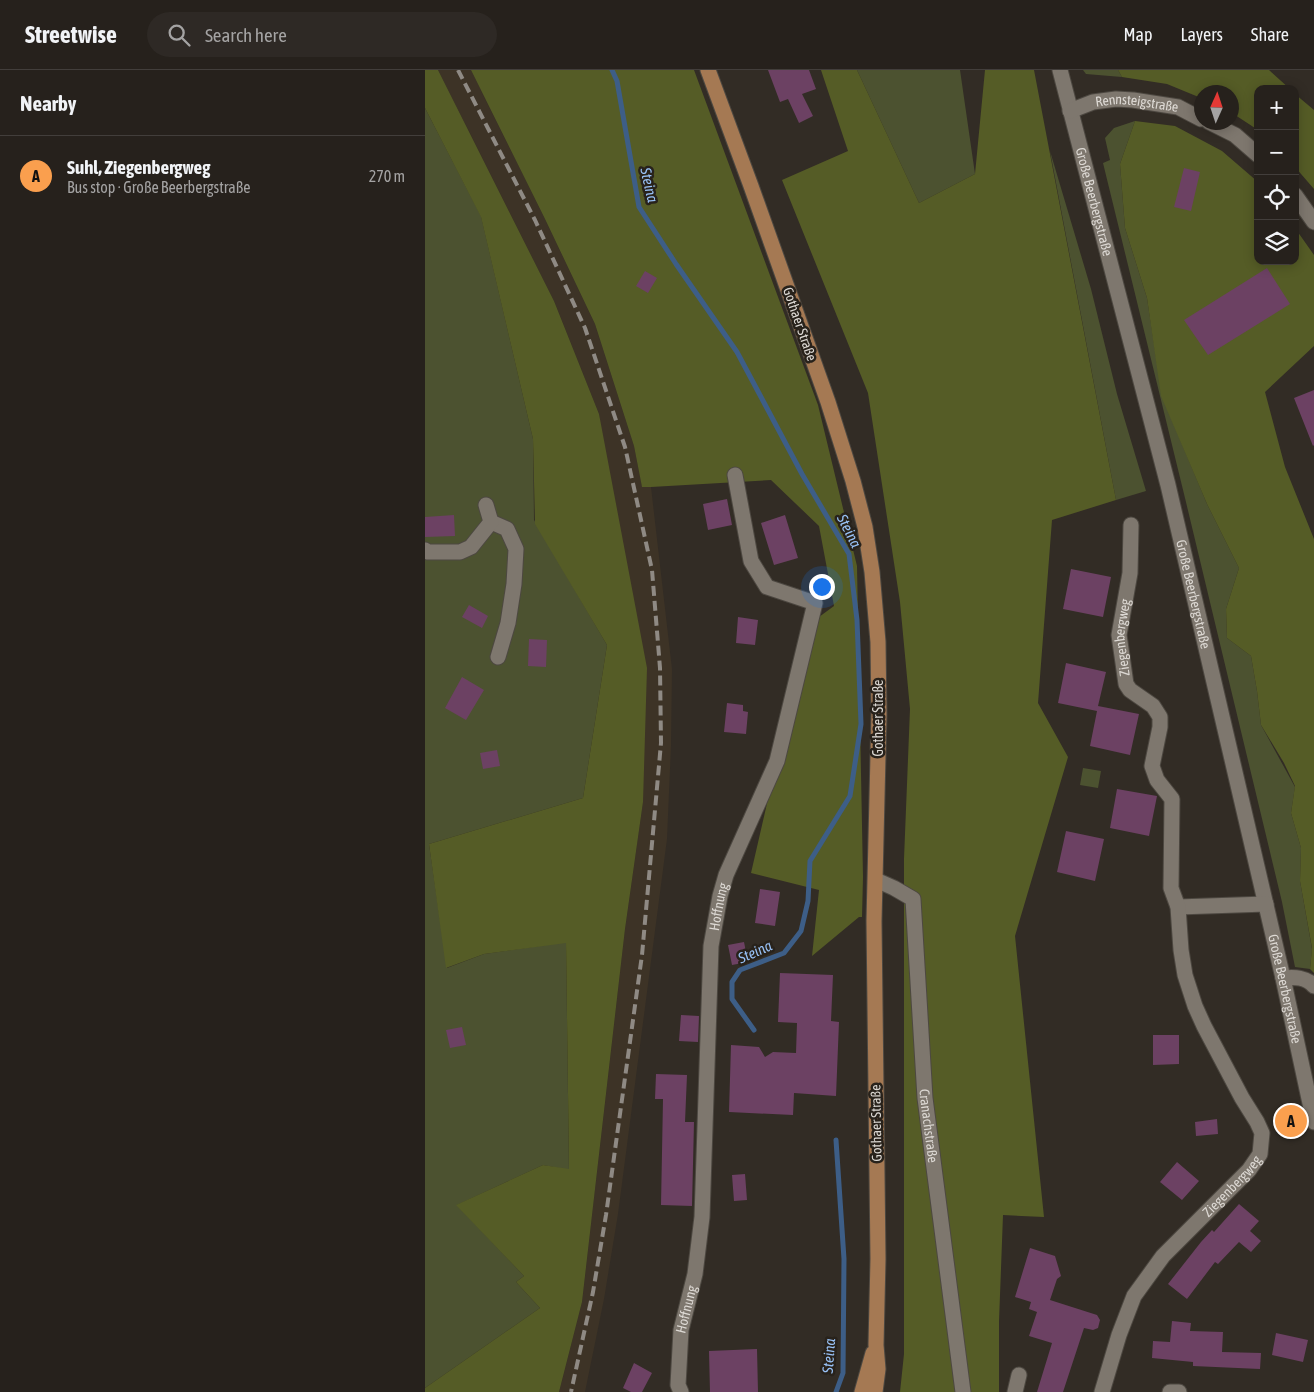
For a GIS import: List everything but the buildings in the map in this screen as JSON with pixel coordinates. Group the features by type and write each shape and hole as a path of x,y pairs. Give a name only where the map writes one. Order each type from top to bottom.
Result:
{"main road":[{"name":"Gothaer Straße","path":"708,70 828,402 853,481 865,527 872,572 878,642 879,714 875,921 878,1258 876,1345 878,1370 875,1392"},
{"path":"862,1392 876,1345"}],"street":[{"name":"Große Beerbergstraße","path":"1060,70 1165,475 1266,904 1314,1122"},
{"name":"Rennsteigstraße","path":"1070,111 1093,102 1117,99 1177,107 1194,116"},
{"path":"1225,130 1235,135 1254,152"},
{"path":"1299,201 1314,222"},
{"name":"Hoffnung","path":"681,1392 678,1385 681,1330 695,1274 702,1218 711,946 720,896 726,875 777,761 815,603 767,587 751,561 735,474"},
{"path":"486,505 491,522 507,529 516,549 514,584 508,623 498,657"},
{"path":"425,550 428,552 460,552 471,547 491,522"},
{"name":"Ziegenbergweg","path":"1102,1392 1119,1335 1134,1296 1163,1256 1249,1170 1260,1154 1262,1143 1257,1122 1203,1026 1185,974 1177,906 1171,888 1172,799 1157,780 1152,766 1160,727 1160,717 1153,706 1130,690 1126,684 1120,644 1119,635 1130,573 1131,525"},
{"name":"Cranachstraße","path":"876,880 913,899 925,1098 963,1392"},
{"path":"1177,906 1266,904"},
{"path":"1283,978 1295,977 1309,980 1314,986"},
{"path":"1015,1392 1019,1375"},
{"path":"1169,1392 1179,1392"}],"shaded area":[{"path":"438,70 471,70 595,324 634,446 642,486 651,487 672,669 667,839 618,1214 604,1299 585,1392 559,1392 582,1302 625,929 643,802 599,414 554,301"}],"green space":[{"path":"425,70 438,70 554,301 599,414 647,668 643,802 625,929 582,1302 559,1392 425,1392 425,1388 540,1308 516,1282 524,1276 456,1205 543,1165 569,1169 566,943 484,954 446,968 429,844 583,798 607,645 535,524 533,439 481,217 425,108"},
{"path":"471,70 694,70 818,405 857,566 863,877 862,917 859,917 812,956 819,890 751,873 808,625 834,606 819,526 771,480 642,487 634,446 595,324"},
{"path":"821,70 857,70 919,203 975,174 985,70 1034,70 1116,500 1052,520 1038,703 1068,757 1015,936 1044,1217 1003,1215 999,1322 999,1392 900,1392 904,1354 904,859 910,709 900,602 868,393 782,180 848,151"},
{"path":"857,70 960,70 975,174 919,203"},
{"path":"1083,70 1118,70 1122,77 1086,74"},
{"path":"1118,70 1269,70 1286,85 1254,85 1254,127 1239,118 1239,85 1194,85 1194,95 1167,84 1122,77"},
{"path":"1299,97 1314,110 1314,189 1299,172"},
{"path":"425,108 481,216 533,439 534,520 607,645 583,798 429,844 447,968 484,954 566,942 569,1170 543,1165 457,1205 524,1276 516,1282 540,1308 425,1388"},
{"path":"1135,121 1120,164 1125,228 1147,298 1162,396 1207,504 1239,568 1226,609 1227,638 1251,656 1261,725 1295,787 1291,813 1301,848 1300,881 1312,949 1310,969 1295,967 1282,902 1103,163 1110,160 1105,138 1114,128"},
{"path":"1135,121 1175,126 1222,151 1254,179 1254,265 1299,265 1299,234 1314,255 1314,346 1265,392 1285,467 1314,539 1314,973 1310,969 1312,948 1300,881 1301,848 1291,813 1295,786 1284,763 1261,725 1251,656 1227,638 1226,609 1239,568 1207,504 1161,396 1147,298 1125,228 1120,164"},
{"path":"1050,151 1091,289 1117,394 1146,491 1116,500"},
{"path":"1083,768 1101,771 1098,788 1080,785"}],"waterway":[{"name":"Steina","path":"612,70 617,81 639,207 737,352 802,474 849,554 857,620 861,724 850,796 810,861 808,901 801,931 784,953 740,970 732,982 732,999 754,1030"},
{"name":"Steina","path":"836,1140 844,1259 843,1373 836,1392"}],"railway":[{"path":"458,70 535,220 585,328 625,447 652,570 660,668 661,743 642,955 606,1215 593,1292 571,1392"}],"place":[{"name":"Suhl, Ziegenbergweg","path":"1291,1121"}]}
